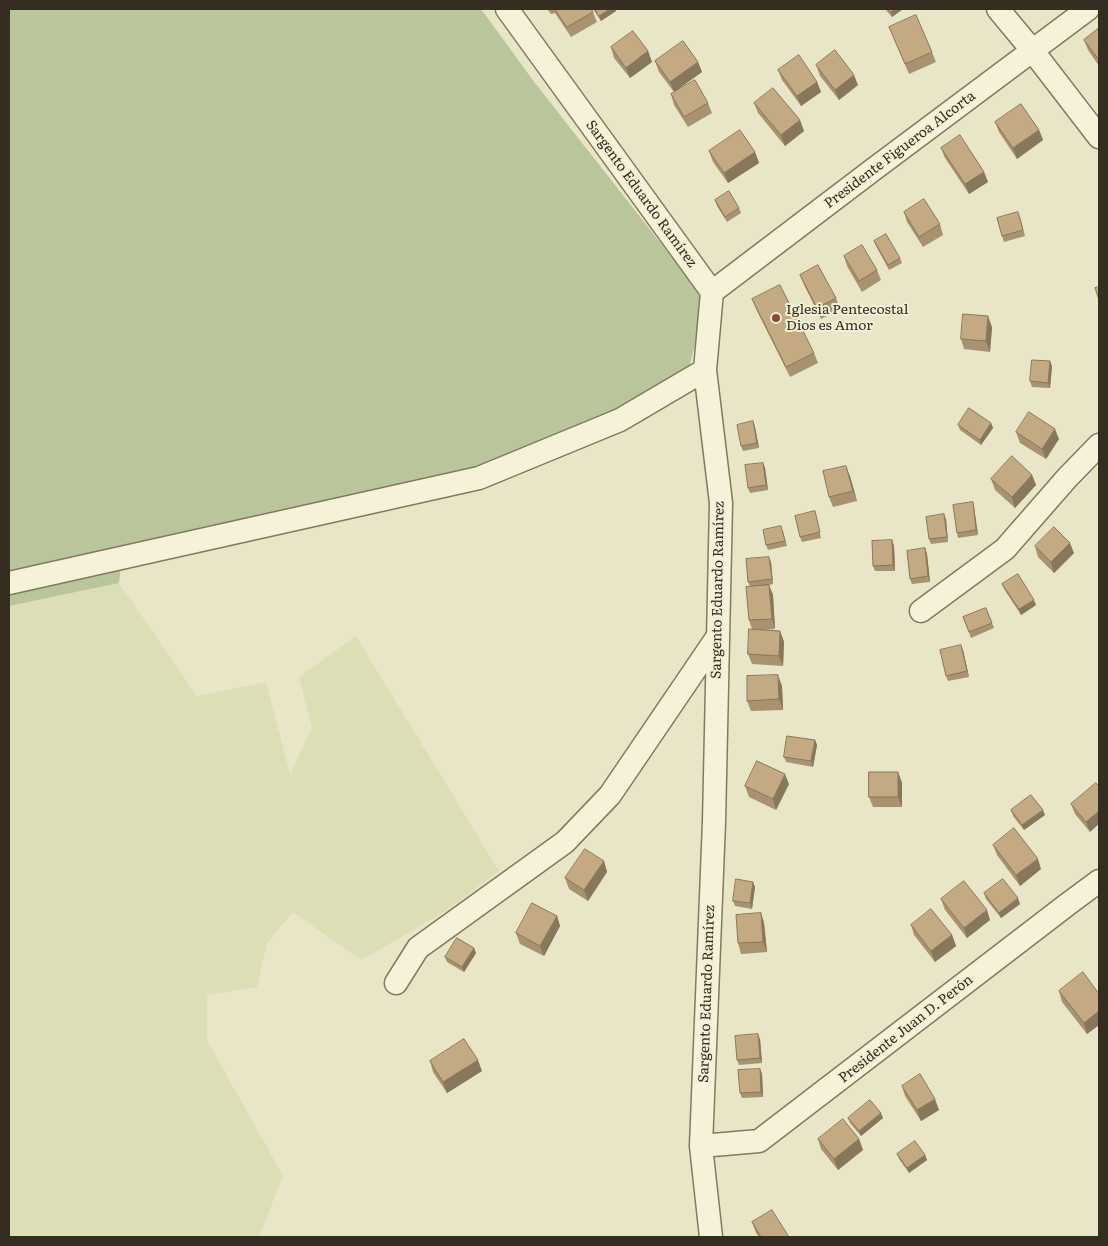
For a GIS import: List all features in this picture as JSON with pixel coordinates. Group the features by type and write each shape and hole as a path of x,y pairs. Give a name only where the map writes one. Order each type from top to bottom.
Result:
{"street":[{"name":"Sargento Eduardo Ramírez","path":"507,9 712,292 705,370 721,503 714,822 701,1146 711,1237"},
{"path":"998,9 1099,137"},
{"name":"Presidente Figueroa Alcorta","path":"712,292 1088,9"},
{"path":"9,583 92,566 479,478 620,420 705,370"},
{"path":"921,611 1004,549 1099,445"},
{"path":"396,983 418,948 565,842 610,794 718,636"},
{"name":"Presidente Juan D. Perón","path":"701,1146 759,1142 1099,881"}],"green space":[{"path":"9,9 481,9 535,83 706,301 686,380 537,454 123,551 119,583 9,606"},
{"path":"119,583 197,696 266,682 290,774 312,728 299,677 356,636 499,871 444,912 361,960 293,912 267,943 257,987 207,995 207,1040 283,1176 259,1237 9,1237 9,606"}],"building":[{"path":"555,9 591,9 593,12 567,27"},
{"path":"595,9 610,9 599,16"},
{"path":"916,15 932,52 905,64 889,27"},
{"path":"1099,28 1099,60 1084,40"},
{"path":"633,31 648,51 626,68 611,47"},
{"path":"683,41 698,62 670,82 655,61"},
{"path":"835,50 854,75 835,90 816,65"},
{"path":"799,55 817,82 797,96 778,70"},
{"path":"695,80 708,103 684,117 671,94"},
{"path":"773,88 800,120 781,135 754,103"},
{"path":"1021,104 1039,130 1013,148 995,122"},
{"path":"740,130 755,152 724,173 709,151"},
{"path":"960,135 984,172 965,184 941,148"},
{"path":"729,191 739,208 725,217 715,200"},
{"path":"924,199 940,224 919,237 904,212"},
{"path":"1018,212 1023,230 1002,236 997,218"},
{"path":"886,234 900,258 888,265 874,241"},
{"path":"862,245 877,270 859,281 844,256"},
{"path":"818,265 836,298 817,308 800,275"},
{"path":"780,285 814,353 786,367 752,299"},
{"path":"1099,287 1099,300 1095,288"},
{"path":"963,314 988,316 986,341 961,339"},
{"path":"1032,360 1050,361 1048,383 1030,381"},
{"path":"969,408 991,423 980,440 958,425"},
{"path":"1029,412 1055,429 1042,449 1016,432"},
{"path":"753,421 757,443 741,446 737,425"},
{"path":"1012,456 1032,475 1012,497 991,479"},
{"path":"763,463 766,485 748,488 745,465"},
{"path":"846,466 853,491 829,497 823,471"},
{"path":"973,502 976,530 957,533 953,505"},
{"path":"815,511 820,532 800,537 795,516"},
{"path":"944,514 947,537 929,539 926,517"},
{"path":"781,526 785,541 766,545 763,530"},
{"path":"1054,527 1070,543 1051,562 1035,546"},
{"path":"892,540 893,565 873,566 872,541"},
{"path":"925,548 928,576 910,579 907,551"},
{"path":"769,557 772,579 748,582 746,559"},
{"path":"1018,574 1034,600 1019,609 1002,584"},
{"path":"769,585 772,619 749,620 746,587"},
{"path":"986,608 992,623 969,632 963,617"},
{"path":"749,629 780,631 779,656 748,654"},
{"path":"961,645 967,671 946,676 940,650"},
{"path":"778,675 779,699 747,701 747,676"},
{"path":"787,736 815,740 811,761 784,757"},
{"path":"757,761 785,774 773,799 745,786"},
{"path":"869,772 898,772 898,797 869,797"},
{"path":"1096,783 1099,786 1099,811 1086,822 1071,804"},
{"path":"1031,795 1043,810 1022,825 1011,810"},
{"path":"1014,828 1038,859 1016,875 993,845"},
{"path":"585,849 604,861 584,890 565,878"},
{"path":"736,879 753,882 750,903 733,901"},
{"path":"1003,879 1018,898 999,913 984,893"},
{"path":"964,881 987,910 964,928 941,899"},
{"path":"532,903 557,916 540,946 516,933"},
{"path":"931,909 952,935 931,951 911,925"},
{"path":"761,913 763,942 738,943 736,915"},
{"path":"457,938 474,948 462,967 445,957"},
{"path":"1083,972 1099,994 1099,1011 1084,1023 1059,991"},
{"path":"758,1034 760,1058 737,1060 735,1036"},
{"path":"464,1039 478,1060 443,1082 430,1061"},
{"path":"760,1069 761,1092 740,1093 738,1070"},
{"path":"920,1074 935,1099 917,1110 902,1086"},
{"path":"870,1100 881,1113 859,1131 848,1118"},
{"path":"843,1119 859,1139 834,1159 818,1139"},
{"path":"915,1141 925,1155 907,1168 897,1154"},
{"path":"772,1210 789,1237 761,1237 752,1222"}],"place":[{"name":"Iglesia Pentecostal Dios es Amor","path":"776,318"}]}
